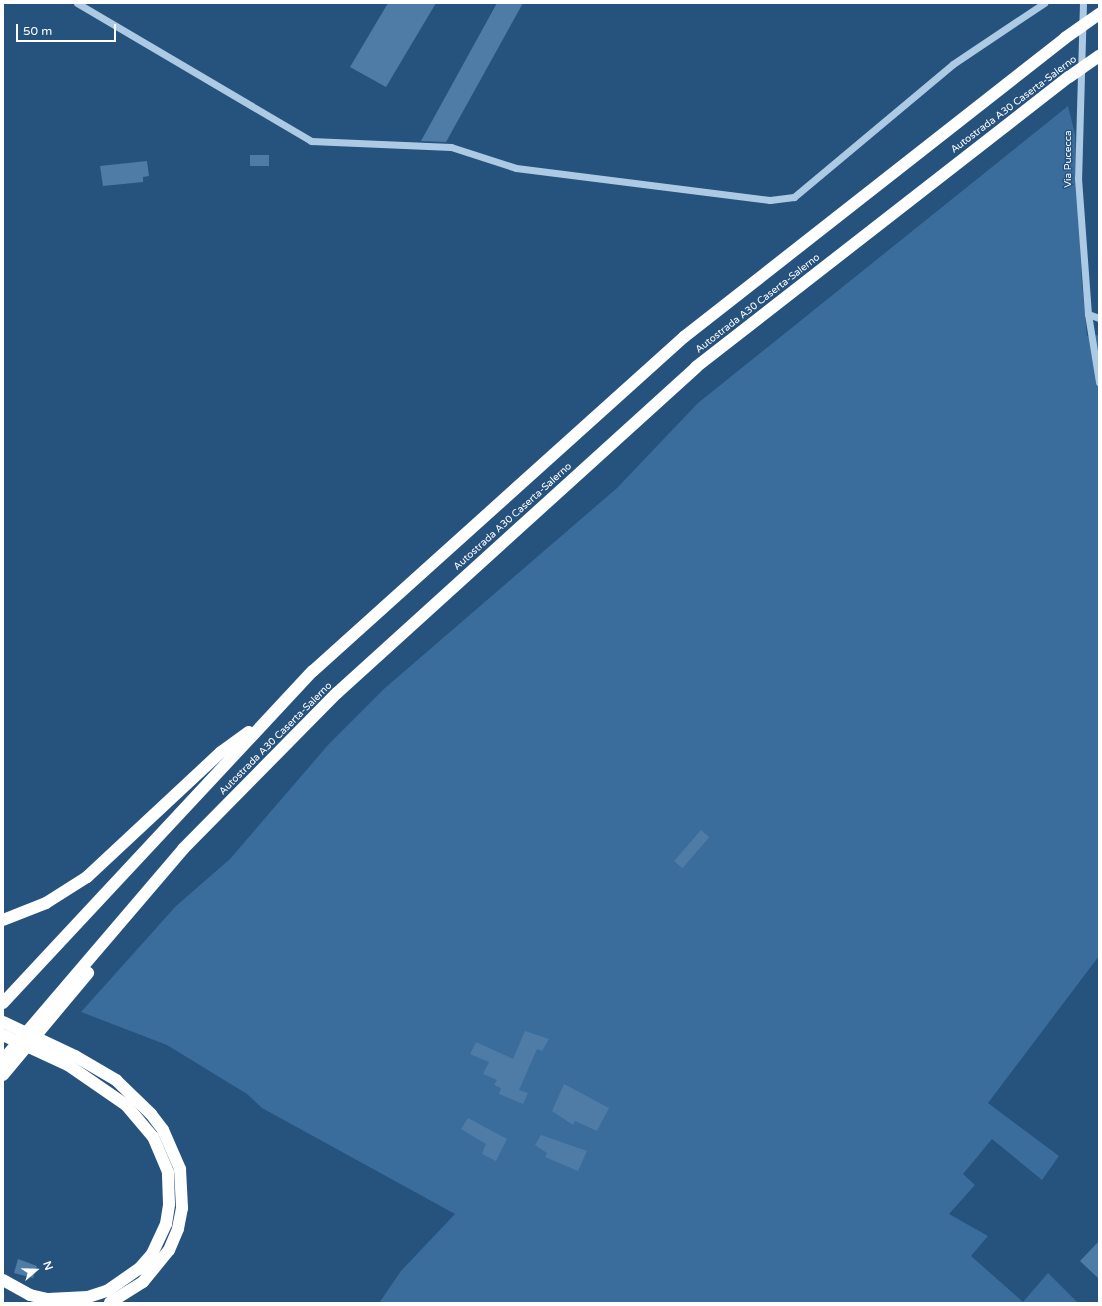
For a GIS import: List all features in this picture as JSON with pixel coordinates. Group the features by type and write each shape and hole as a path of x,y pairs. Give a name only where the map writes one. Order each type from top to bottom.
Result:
{"highway":[{"name":"Autostrada A30 Caserta-Salerno","path":"3,1003 313,671 684,337 1066,38 1099,14"},
{"name":"Autostrada A30 Caserta-Salerno","path":"3,1060 182,849 337,693 696,367 1069,77 1099,56"},
{"path":"3,920 46,903 87,877 221,752 270,717"},
{"path":"3,1075 138,914 182,849"},
{"path":"3,1022 75,1056 116,1080 151,1114 163,1130 180,1169 182,1208 178,1229 168,1250 143,1282 110,1303"},
{"path":"3,1035 68,1065 126,1105 153,1137 168,1172 169,1204 166,1224 152,1254 139,1269 107,1291 88,1297 48,1299 30,1294 3,1280"}],"street":[{"path":"77,3 311,141 451,147 516,168 770,200 794,197 953,64 1044,3"},
{"name":"Via Pucecca","path":"1083,3 1078,178 1088,314 1099,382"},
{"path":"1088,314 1099,318"}],"shaded area":[{"path":"1068,106 1075,134 1082,284 1087,336 1099,335 1099,956 988,1103 1059,1156 1042,1180 992,1139 963,1174 975,1185 949,1214 988,1236 971,1256 1023,1302 1048,1273 1078,1303 379,1303 401,1271 455,1214 262,1108 247,1094 167,1045 81,1012 176,906 230,859 328,745 385,688 617,488 698,403"}],"building":[{"path":"388,3 436,3 386,87 350,67"},
{"path":"497,3 523,3 446,142 421,141"},
{"path":"250,155 269,155 269,166 250,166"},
{"path":"147,161 149,176 143,177 143,182 103,186 100,166"},
{"path":"701,830 709,837 682,868 674,861"},
{"path":"525,1031 549,1039 542,1051 537,1049 519,1090 528,1093 523,1104 499,1094 501,1088 494,1085 497,1080 483,1074 489,1062 470,1054 476,1042 513,1059"},
{"path":"564,1084 609,1108 597,1131 575,1121 573,1125 552,1111"},
{"path":"468,1118 507,1139 496,1161 482,1154 486,1144 461,1129"},
{"path":"541,1135 587,1151 578,1171 545,1157 547,1153 535,1145"},
{"path":"1099,1241 1099,1279 1080,1261"},
{"path":"18,1259 37,1266 33,1278 14,1273"}]}
